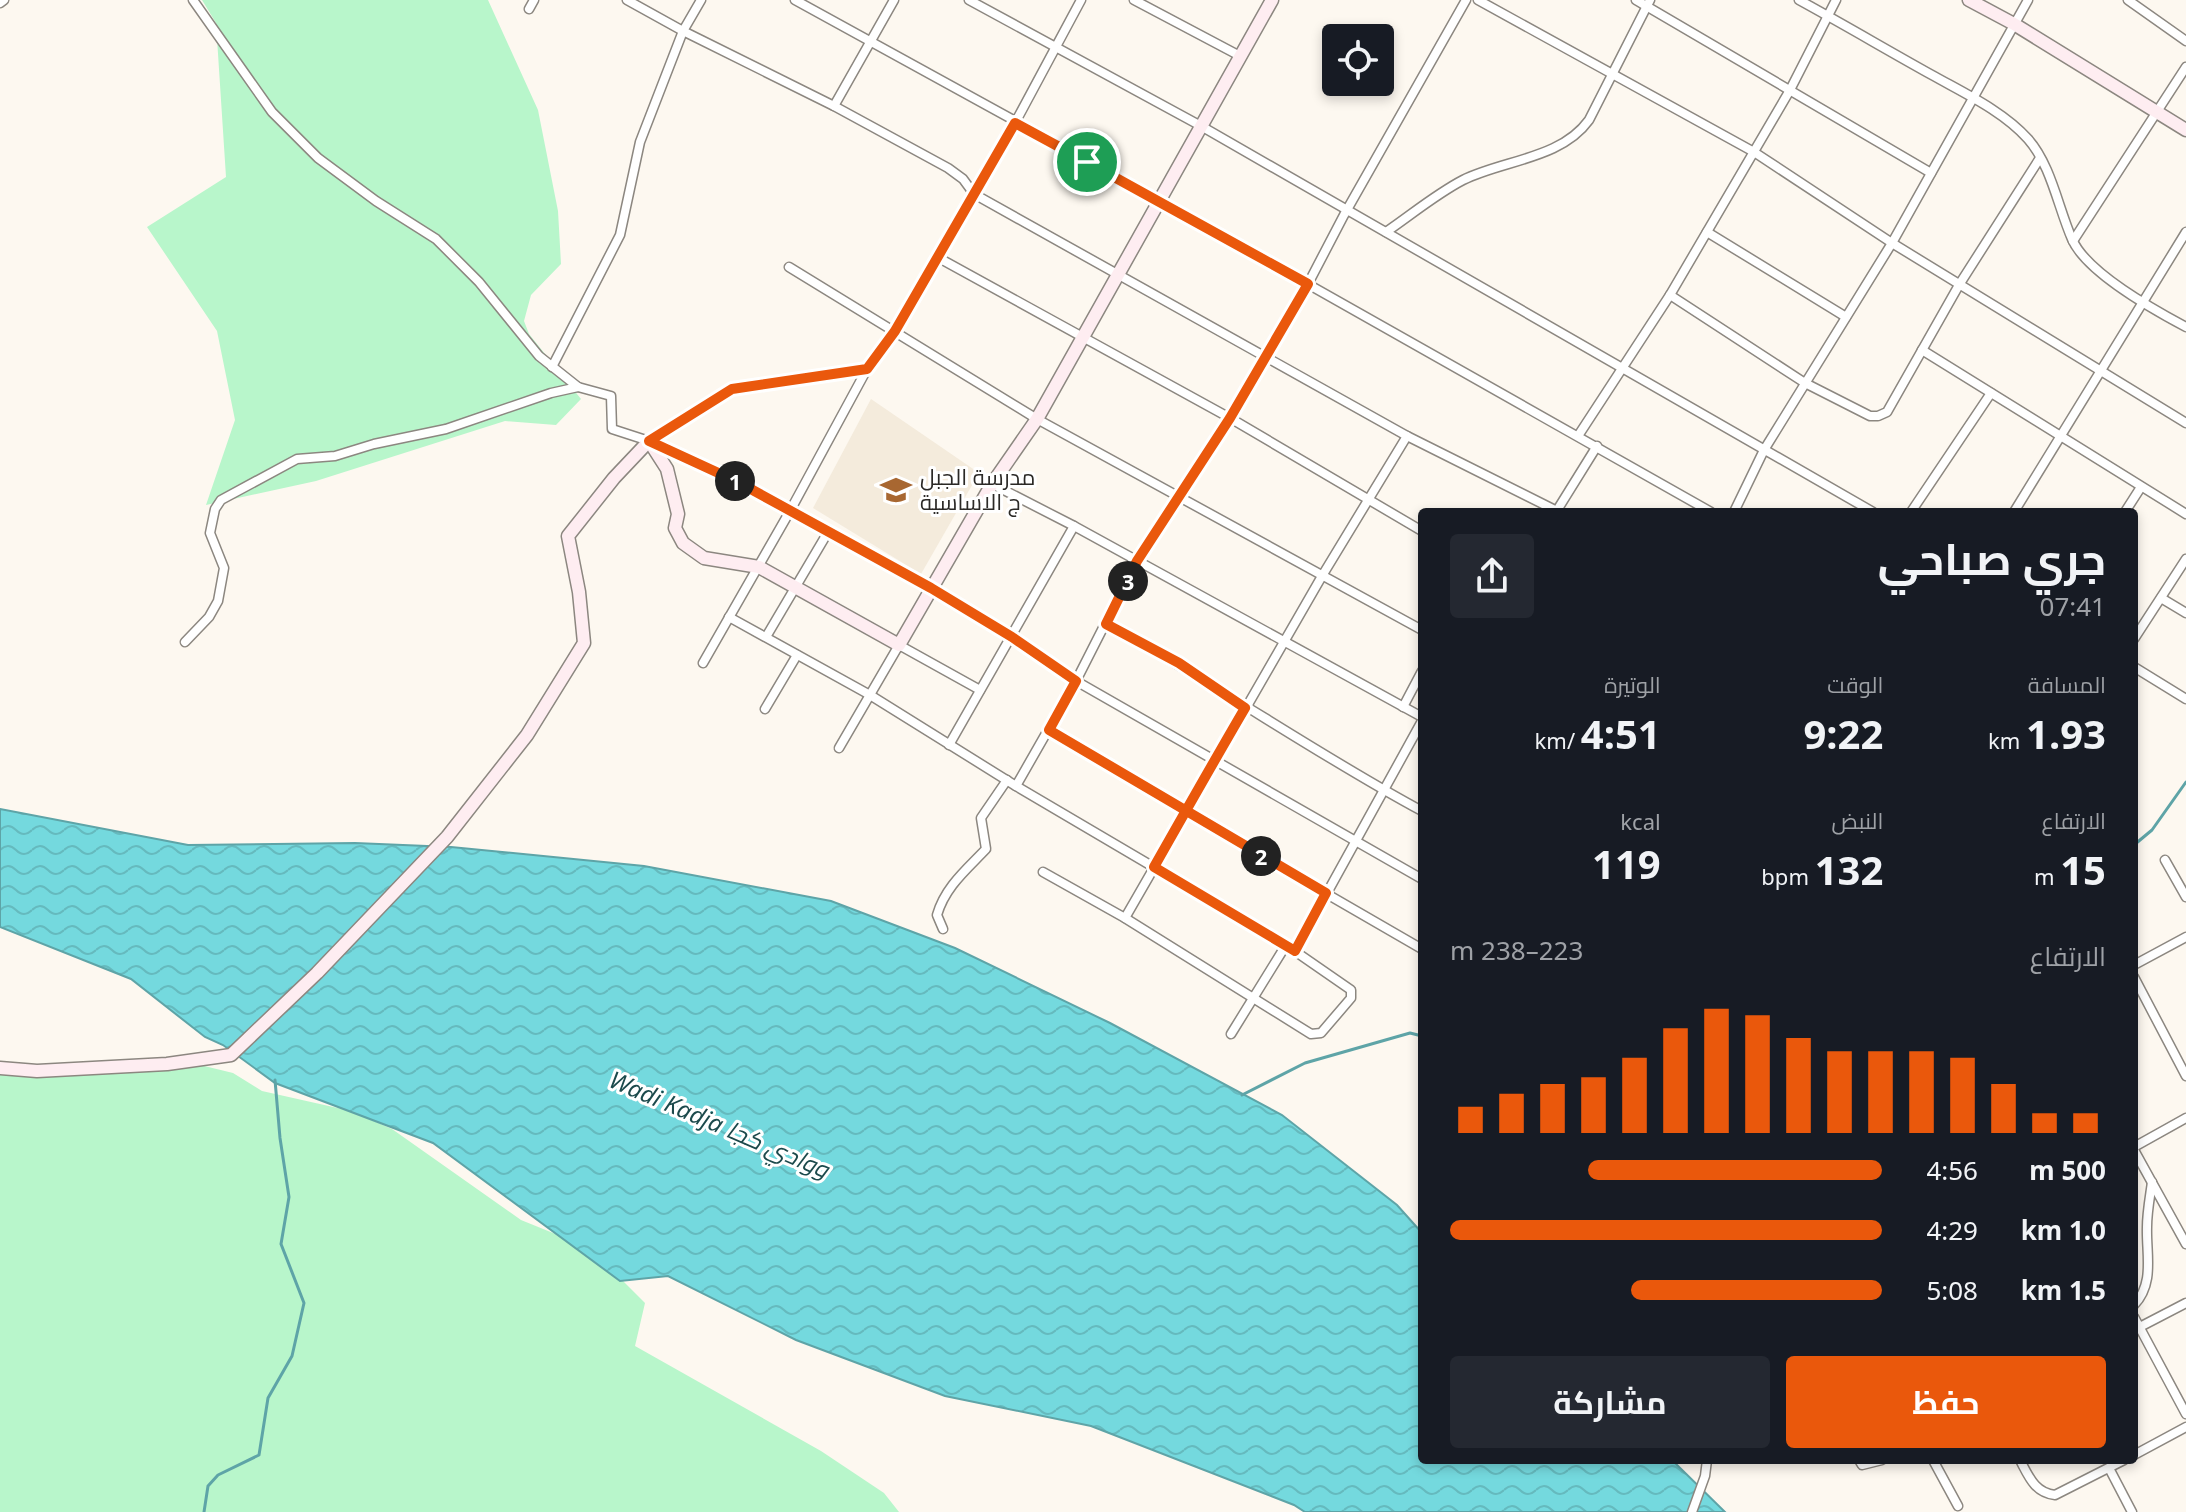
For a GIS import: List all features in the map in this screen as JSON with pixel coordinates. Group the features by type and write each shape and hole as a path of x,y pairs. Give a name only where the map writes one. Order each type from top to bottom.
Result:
{"main road":[{"path":"0,1068 37,1071 167,1064 231,1055 317,973 447,837 527,735 584,643 579,592 568,536 614,478 649,441 667,469 678,514 675,528 683,543 704,558 759,567 899,645 992,484 1037,419 1272,0"},
{"path":"1969,0 2014,24 2186,130"}],"street":[{"path":"193,0 272,112 318,158 376,201 436,239 479,282 539,356 552,367 578,387 611,396 612,429 649,441 738,482 931,588 1012,637 1076,681 1418,877"},
{"path":"529,9 534,0"},
{"path":"627,0 948,168 963,179 974,194 1116,275 1407,436 1549,508"},
{"path":"552,367 620,235 640,142 683,31 701,0"},
{"path":"795,0 1159,200 1704,508"},
{"path":"834,106 894,0"},
{"path":"969,0 1201,126 1866,508"},
{"path":"703,663 867,369 895,331 1015,123 1081,0"},
{"path":"1134,0 1240,56"},
{"path":"1016,786 1076,681 1137,561 1230,418 1466,0"},
{"path":"1478,0 1754,152 1892,243 2186,423"},
{"path":"1636,0 1648,3 1931,173"},
{"path":"1799,0 1973,98 2018,129 2031,142 2040,158 2073,241 2089,264 2186,327"},
{"path":"1578,436 1670,295 1790,90 1836,0"},
{"path":"1736,508 1764,450 1892,243 2028,0"},
{"path":"2128,0 2186,41"},
{"path":"1386,232 1463,180 1537,155 1580,132 1648,3"},
{"path":"2073,241 2186,67"},
{"path":"1670,295 1805,383 1870,416 1878,416 1887,412 1959,285 2040,158"},
{"path":"1707,232 1846,317"},
{"path":"2016,508 2186,232"},
{"path":"937,257 1230,418 1418,529"},
{"path":"789,267 1037,419 1418,628"},
{"path":"1922,350 2186,514"},
{"path":"649,441 732,389 867,369"},
{"path":"185,642 209,617 218,601 224,568 210,533 215,509 221,500 297,459 335,456 374,444 446,429 551,393 578,387"},
{"path":"1914,508 1991,393"},
{"path":"1125,918 1367,499 1407,436"},
{"path":"1559,508 1597,446"},
{"path":"992,484 1074,526 1418,716"},
{"path":"2128,508 2141,487"},
{"path":"949,745 1074,526"},
{"path":"766,637 828,532"},
{"path":"2138,633 2186,559"},
{"path":"2161,598 2186,613"},
{"path":"729,617 870,695 1016,786 1291,948 1351,990 1351,998 1321,1033 1311,1034 1125,918 1043,872"},
{"path":"1106,624 1179,663 1245,708 1418,809"},
{"path":"839,748 899,645 980,690"},
{"path":"765,709 797,655"},
{"path":"2138,669 2186,699"},
{"path":"1403,707 1418,679"},
{"path":"1231,1034 1326,893 1418,726"},
{"path":"1049,730 1418,947"},
{"path":"943,929 937,915 940,903 955,881 986,849 981,818 1007,780"},
{"path":"2165,860 2186,897"},
{"path":"2138,963 2186,937"},
{"path":"2138,985 2186,1076"},
{"path":"2138,1146 2186,1118"},
{"path":"2138,1156 2186,1244"},
{"path":"2138,1301 2149,1273 2147,1222 2152,1182"},
{"path":"2138,1328 2186,1303"},
{"path":"2138,1331 2186,1414"},
{"path":"2138,1453 2186,1427"},
{"path":"1692,1512 1706,1464"},
{"path":"1935,1464 1958,1506"},
{"path":"2022,1464 2031,1482 2043,1494 2055,1495 2114,1464"},
{"path":"2116,1464 2132,1512"}],"shaded area":[{"name":"مدرسة الجبل ج الاساسية","path":"871,399 979,473 921,574 813,508"}],"green space":[{"path":"202,0 488,0 538,110 558,211 561,264 531,295 524,321 529,334 581,399 556,425 505,421 316,481 206,505 235,420 217,331 147,227 226,177 216,23"},
{"path":"188,1062 233,1073 262,1091 351,1111 392,1129 521,1220 590,1248 645,1303 635,1346 821,1451 884,1493 899,1512 0,1512 0,1068"}],"water":[{"name":"Wadi Kadja ووادي كجا","path":"0,809 188,845 355,843 451,847 644,866 831,901 955,948 1110,1023 1282,1115 1397,1205 1418,1229 1418,1464 1676,1464 1725,1512 1305,1512 1091,1426 945,1396 796,1340 668,1276 620,1281 433,1143 275,1083 223,1045 205,1037 131,979 0,927"}],"waterway":[{"path":"2138,842 2152,830 2186,782"},
{"path":"1242,1095 1305,1063 1410,1033 1418,1035"},
{"path":"204,1512 208,1486 218,1475 259,1455 268,1398 292,1356 304,1303 281,1244 289,1197 275,1080"}],"place":[{"name":"مدرسة الجبل ج الاساسية","path":"896,490"}],"route":[{"path":"1087,162 1015,123 895,331 867,369 732,389 649,441 738,482 931,588 1012,637 1076,681 1049,730 1185,812 1326,893 1295,951 1154,867 1185,812 1215,759 1245,708 1207,685 1179,663 1106,624 1137,561 1230,418 1308,284 1087,162"}]}
